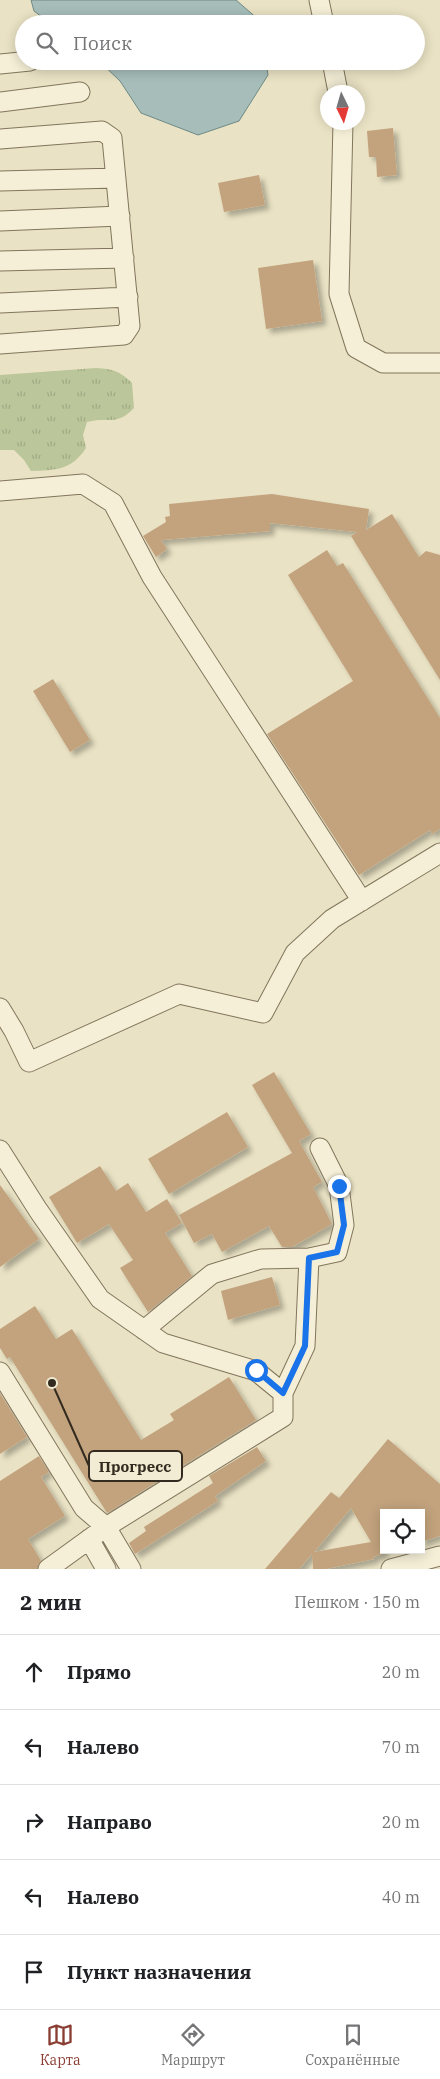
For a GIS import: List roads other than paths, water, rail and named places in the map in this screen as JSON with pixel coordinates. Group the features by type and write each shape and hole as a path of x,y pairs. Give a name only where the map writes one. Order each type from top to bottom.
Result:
{"street":[{"path":"319,0 322,15"},
{"path":"0,64 15,62"},
{"path":"334,70 337,85"},
{"path":"0,102 80,92"},
{"path":"343,130 339,294 356,348 383,363 440,363"},
{"path":"0,138 102,131 112,138 130,326 124,336 0,344"},
{"path":"0,181 116,178"},
{"path":"0,222 120,216"},
{"path":"0,260 124,258"},
{"path":"0,303 128,297"},
{"path":"0,491 83,484 113,503 152,578 362,900"},
{"path":"0,1008 5,1031 29,1062 179,994 263,1013 295,953 332,919 440,853"},
{"path":"144,1330 212,1274 261,1260 309,1258 337,1252 344,1225 339,1186 320,1148"},
{"path":"0,1150 38,1210 100,1299 163,1343 256,1370 283,1393"},
{"path":"48,1569 106,1527 283,1417 283,1393 305,1346 309,1258"},
{"path":"0,1372 84,1508 106,1527 131,1569"},
{"path":"89,1540 106,1569"},
{"path":"391,1569 440,1556"}],"water":[{"path":"31,0 236,0 253,15 39,15 34,11"},
{"path":"108,70 267,70 268,75 239,121 198,135 141,113 120,81"}],"place":[{"name":"Прогресс","path":"52,1383"}]}
